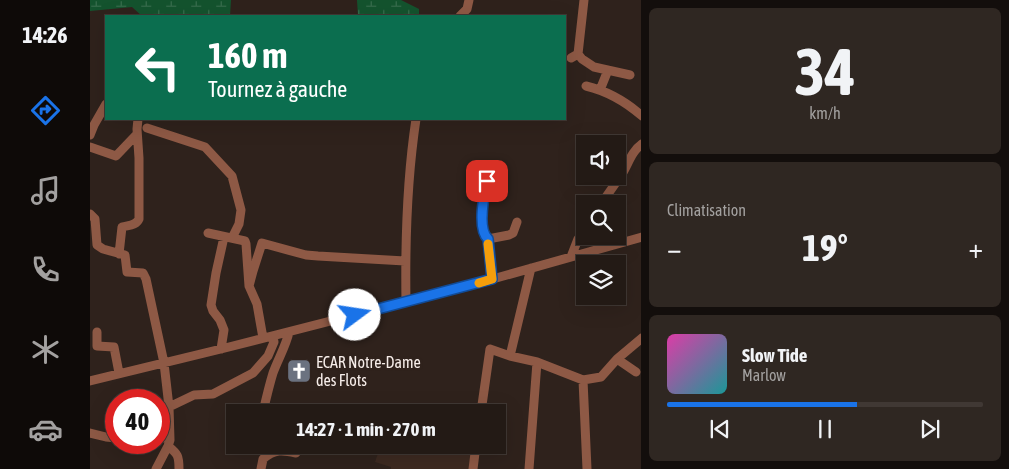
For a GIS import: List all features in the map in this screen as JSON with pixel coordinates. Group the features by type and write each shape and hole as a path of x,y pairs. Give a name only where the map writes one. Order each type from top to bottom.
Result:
{"street":[{"path":"461,15 466,9 469,0"},
{"path":"582,0 574,56 582,58 594,67 630,75"},
{"path":"600,90 608,70"},
{"path":"586,86 618,98 641,115"},
{"path":"90,135 105,106"},
{"path":"119,254 122,227 134,225 139,220 138,120"},
{"path":"406,302 409,186 416,120"},
{"path":"147,128 205,147 232,176 241,210 239,224 228,238 216,273 211,305 224,330 221,349"},
{"path":"91,151 116,156 137,134"},
{"path":"626,167 632,154 641,145"},
{"path":"489,168 483,210 483,232 488,239 492,279"},
{"path":"90,214 95,219 97,245 103,250 124,255 127,272 143,273 146,279 164,363 167,389"},
{"path":"488,239 510,235 513,233 517,222"},
{"path":"208,233 245,241 249,286 257,304 263,338"},
{"path":"90,381 406,302 641,239"},
{"path":"249,286 262,243 306,255 406,261"},
{"path":"571,257 576,244"},
{"path":"510,356 532,268"},
{"path":"97,332 97,346 114,347 119,373"},
{"path":"265,404 270,382 287,340 288,332"},
{"path":"170,407 194,395 212,394 253,373 268,356 274,342 273,336"},
{"path":"482,404 490,350 537,362 583,380 601,376 617,359 641,339"},
{"path":"617,359 636,372"},
{"path":"529,469 537,362"},
{"path":"583,380 587,469"},
{"path":"90,433 105,437"},
{"path":"170,443 179,458 179,469"},
{"path":"156,469 163,454"},
{"path":"261,469 263,459 270,454"},
{"path":"473,469 475,454"}],"shaded area":[{"path":"378,454 472,454 470,469 391,469 391,467 375,462"}],"green space":[{"path":"90,0 231,0 230,15 141,15 132,7 90,11"},
{"path":"357,0 401,0 419,9 419,15 358,15"}],"slow traffic":[{"path":"479,283 492,279 488,244"}],"place":[{"name":"ECAR Notre-Dame des Flots","path":"299,371"}],"route":[{"path":"355,315 492,279 488,239 485,237 482,227 487,181"}]}
